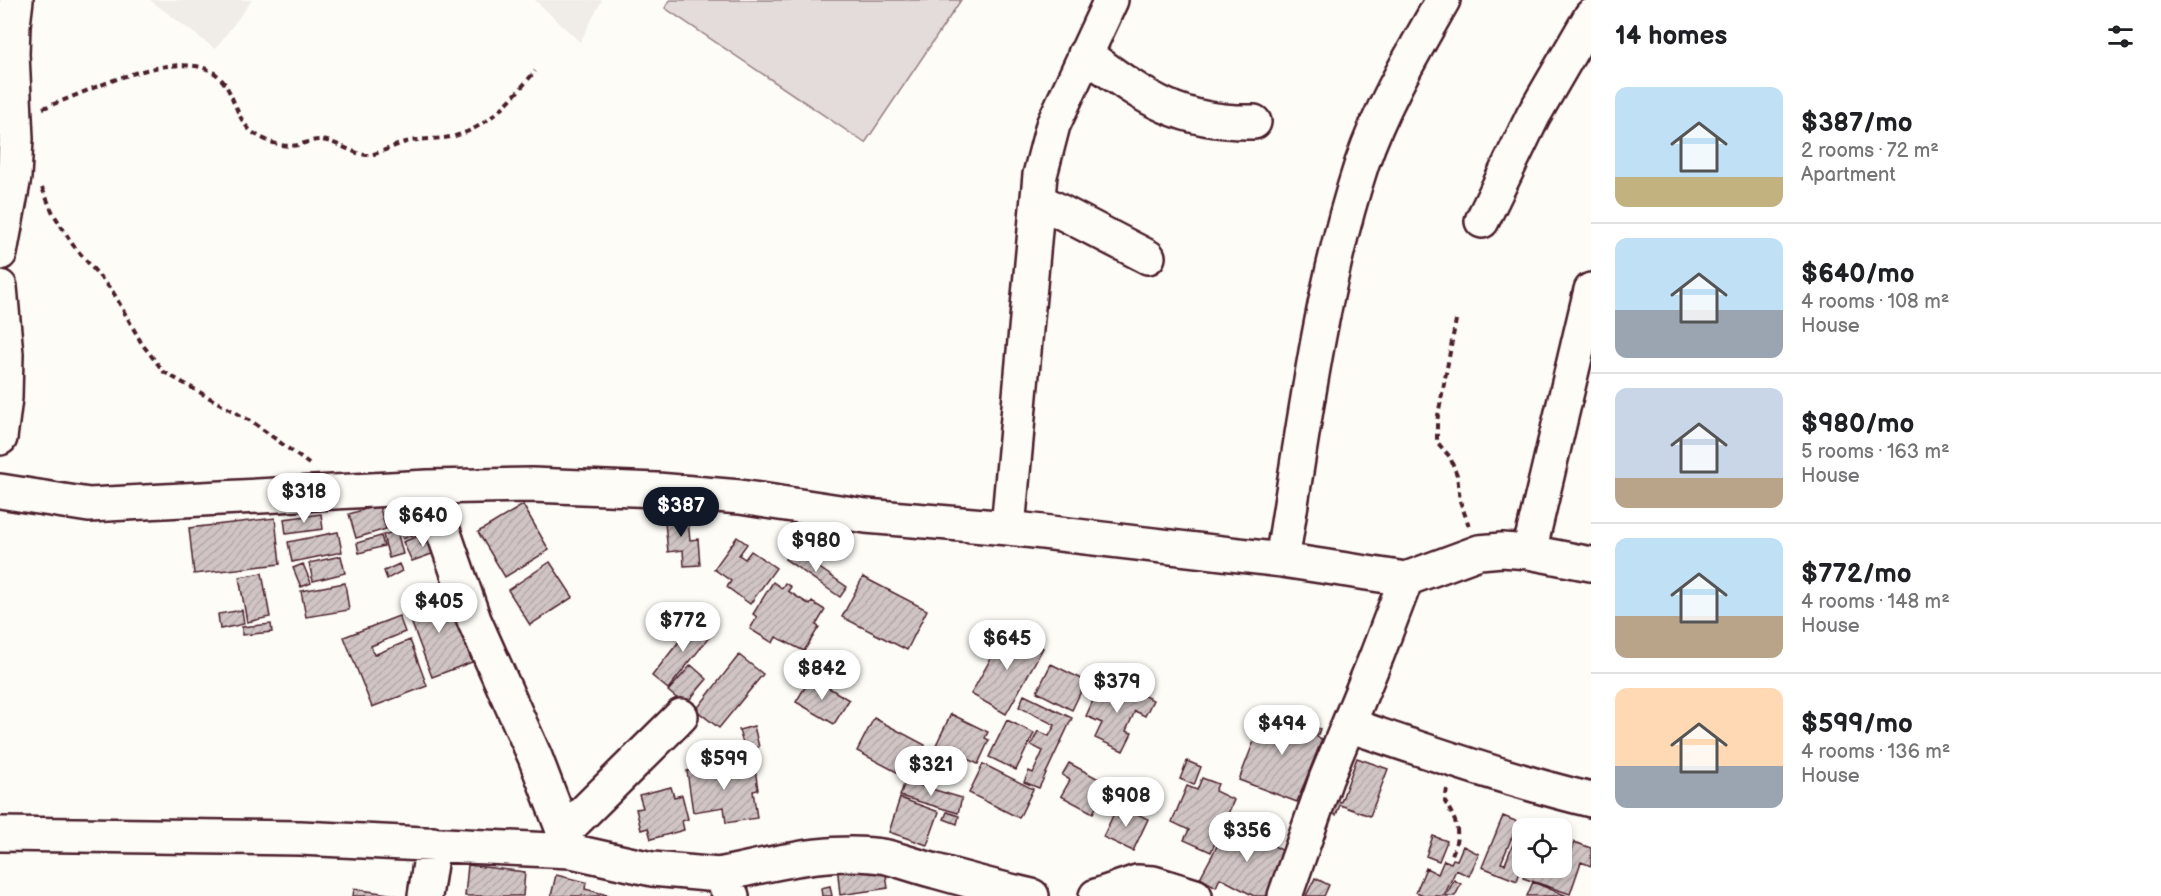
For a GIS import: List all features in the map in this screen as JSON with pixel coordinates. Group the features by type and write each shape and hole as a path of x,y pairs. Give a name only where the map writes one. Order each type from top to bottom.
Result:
{"street":[{"path":"0,253 14,177 16,140 12,54 16,0"},
{"path":"1008,528 1040,175 1053,125 1110,0"},
{"path":"1282,560 1321,324 1346,218 1363,161 1381,116 1407,62 1443,0"},
{"path":"1482,221 1533,116 1591,16"},
{"path":"1085,54 1153,101 1203,119 1230,123 1254,122"},
{"path":"1038,200 1148,257"},
{"path":"0,287 6,354 5,398 0,438"},
{"path":"1529,552 1591,290"},
{"path":"0,491 89,505 428,487 532,485 657,490 740,497 866,516 1008,528 1282,560 1406,579 1479,552 1502,550 1529,552 1591,564"},
{"path":"428,487 474,620 531,747 568,842"},
{"path":"1286,896 1326,779 1406,579"},
{"path":"568,842 605,789 681,716"},
{"path":"1349,725 1591,800"},
{"path":"0,834 300,838 433,844 568,842 652,869 726,885 796,859 865,855 886,857 1032,896"},
{"path":"425,896 433,844"},
{"path":"1096,896 1137,882 1153,884 1195,896"}],"path":[{"path":"14,118 146,69 195,66 214,73 229,87 245,123 263,138 286,147 319,140 370,155 408,142 455,136 470,131 486,121 516,95 535,71"},
{"path":"38,182 53,213 73,244 113,292 142,344 165,372 254,423 314,467"},
{"path":"1456,320 1437,421 1437,442 1450,457 1457,475 1463,513 1479,552"},
{"path":"1452,855 1458,836 1456,817 1445,802 1445,794 1456,760"}],"shaded area":[{"path":"150,0 252,0 215,49"},
{"path":"535,0 602,0 580,42"},
{"path":"670,0 961,0 865,143 665,8"}],"building":[{"path":"379,505 386,529 356,538 349,514"},
{"path":"428,505 436,525 403,539 395,519"},
{"path":"523,505 549,550 505,577 478,532"},
{"path":"687,511 690,540 698,539 700,565 684,566 683,550 668,552 664,513"},
{"path":"321,514 323,529 286,534 284,519"},
{"path":"275,518 280,564 194,574 189,528"},
{"path":"397,531 403,554 389,558 383,535"},
{"path":"338,532 342,552 292,562 288,542"},
{"path":"381,536 384,546 359,553 357,543"},
{"path":"418,536 421,545 442,538 446,549 412,561 403,542"},
{"path":"737,537 747,544 739,555 745,559 751,551 776,568 750,604 727,587 731,581 714,569"},
{"path":"792,549 847,587 840,597 785,559"},
{"path":"341,556 345,573 313,581 309,563"},
{"path":"550,562 573,597 530,625 508,590"},
{"path":"303,564 311,583 301,587 293,568"},
{"path":"399,564 402,571 387,579 384,571"},
{"path":"262,573 270,617 247,622 239,577"},
{"path":"863,577 927,610 907,650 842,617"},
{"path":"773,582 782,588 785,583 791,587 788,591 810,605 812,602 825,610 816,625 819,627 804,651 776,637 773,643 750,629 757,617 753,614"},
{"path":"345,583 349,610 306,617 301,591"},
{"path":"445,590 472,662 432,677 405,605"},
{"path":"242,610 244,624 220,629 218,614"},
{"path":"399,616 405,632 371,646 374,655 410,640 427,686 372,707 344,637"},
{"path":"698,617 715,630 668,689 652,676"},
{"path":"271,624 272,632 242,635 242,627"},
{"path":"1008,628 1043,648 1006,714 971,694"},
{"path":"739,655 763,674 719,728 696,710"},
{"path":"1051,664 1086,681 1072,710 1037,692"},
{"path":"691,665 707,679 685,705 668,691"},
{"path":"811,677 849,700 834,724 796,702"},
{"path":"1100,685 1120,694 1124,686 1153,700 1145,716 1135,711 1126,731 1132,733 1123,751 1095,738 1102,723 1086,716"},
{"path":"1024,695 1072,718 1039,788 1024,782 1029,771 1033,773 1043,751 1031,745 1038,731 1049,736 1055,725 1019,707"},
{"path":"1275,711 1320,729 1317,737 1322,739 1297,802 1239,780 1262,720 1270,724"},
{"path":"951,714 988,732 985,738 989,740 978,764 936,745"},
{"path":"874,718 925,745 908,778 857,751"},
{"path":"1007,720 1034,733 1016,770 989,757"},
{"path":"754,726 759,747 745,750 739,730"},
{"path":"1357,758 1388,769 1370,816 1340,805 1336,815 1328,812 1333,799 1341,802"},
{"path":"729,759 732,773 755,769 758,790 753,791 757,818 726,823 724,807 693,812 687,771 716,767 714,761"},
{"path":"1187,761 1201,767 1194,785 1180,779"},
{"path":"1069,763 1108,784 1093,813 1061,796 1070,780 1062,775"},
{"path":"983,764 1033,789 1019,818 969,793"},
{"path":"1202,778 1218,784 1215,791 1234,800 1211,852 1184,840 1189,830 1172,822 1187,786 1197,790"},
{"path":"905,781 962,798 958,813 900,796"},
{"path":"671,787 674,797 682,795 688,819 682,821 684,830 651,839 648,828 641,830 636,809 643,808 639,795"},
{"path":"900,798 939,812 927,845 889,832"},
{"path":"1118,805 1148,819 1133,851 1103,837"},
{"path":"947,812 959,816 957,824 944,819"},
{"path":"1503,816 1512,820 1512,837 1501,863 1505,864 1512,846 1512,878 1518,878 1517,881 1482,867"},
{"path":"1230,822 1289,854 1277,896 1254,896 1220,878 1216,887 1200,878"},
{"path":"1433,836 1447,841 1439,861 1426,856"},
{"path":"1574,842 1591,848 1591,866 1581,862 1570,894 1523,878 1572,878"},
{"path":"1463,846 1479,854 1469,876 1456,870 1444,896 1426,896 1416,892 1426,868 1438,874 1444,860 1451,863 1453,859 1457,860"},
{"path":"884,862 888,888 840,895 837,864"},
{"path":"468,865 525,872 523,896 465,896"},
{"path":"556,875 586,882 585,889 611,896 551,896"},
{"path":"1315,878 1329,885 1324,896 1306,896"},
{"path":"1454,880 1461,884 1455,896 1446,896"},
{"path":"1533,882 1567,896 1527,896"},
{"path":"830,886 832,896 822,896 821,888"},
{"path":"354,889 395,895 395,896 353,896"}]}
